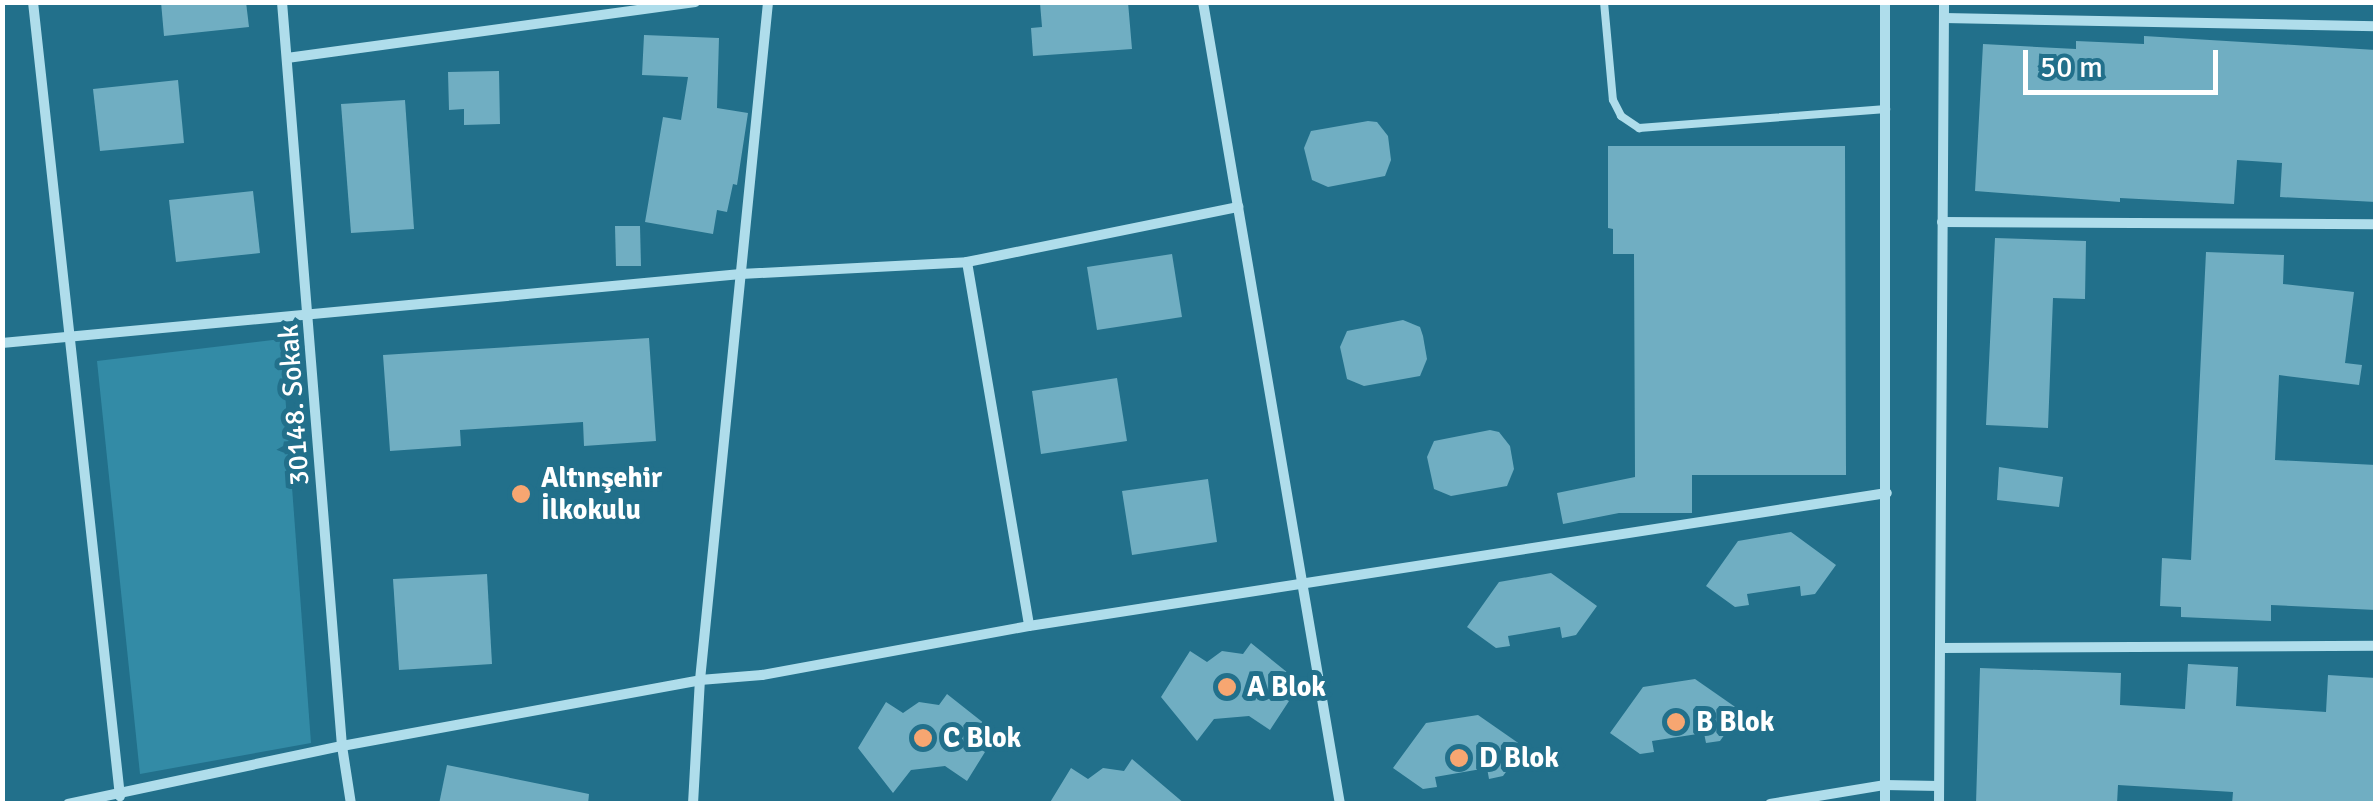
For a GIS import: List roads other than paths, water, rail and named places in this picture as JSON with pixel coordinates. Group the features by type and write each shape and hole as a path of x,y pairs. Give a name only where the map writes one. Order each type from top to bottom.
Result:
{"street":[{"path":"33,2 120,796"},
{"name":"30148. Sokak","path":"282,2 342,746 351,804"},
{"path":"287,58 695,2"},
{"path":"692,804 700,680 768,2"},
{"path":"1203,2 1340,804"},
{"path":"1885,2 1885,804"},
{"path":"1939,804 1944,2"},
{"path":"1944,18 2376,26"},
{"path":"2,343 740,274 966,262 1238,207"},
{"path":"1942,222 2376,224"},
{"path":"966,262 1029,626"},
{"path":"68,804 342,746 700,680 762,674 1029,626 1887,493"},
{"path":"1940,648 2376,646"},
{"path":"1770,804 1885,785 1939,786"}],"lane":[{"path":"1604,2 1613,100 1621,116 1639,128 1886,110"}],"place":[{"name":"Altınşehir İlkokulu","path":"521,494"},
{"name":"A Blok","path":"1227,687"},
{"name":"B Blok","path":"1676,722"},
{"name":"C Blok","path":"923,738"},
{"name":"D Blok","path":"1459,758"}]}
